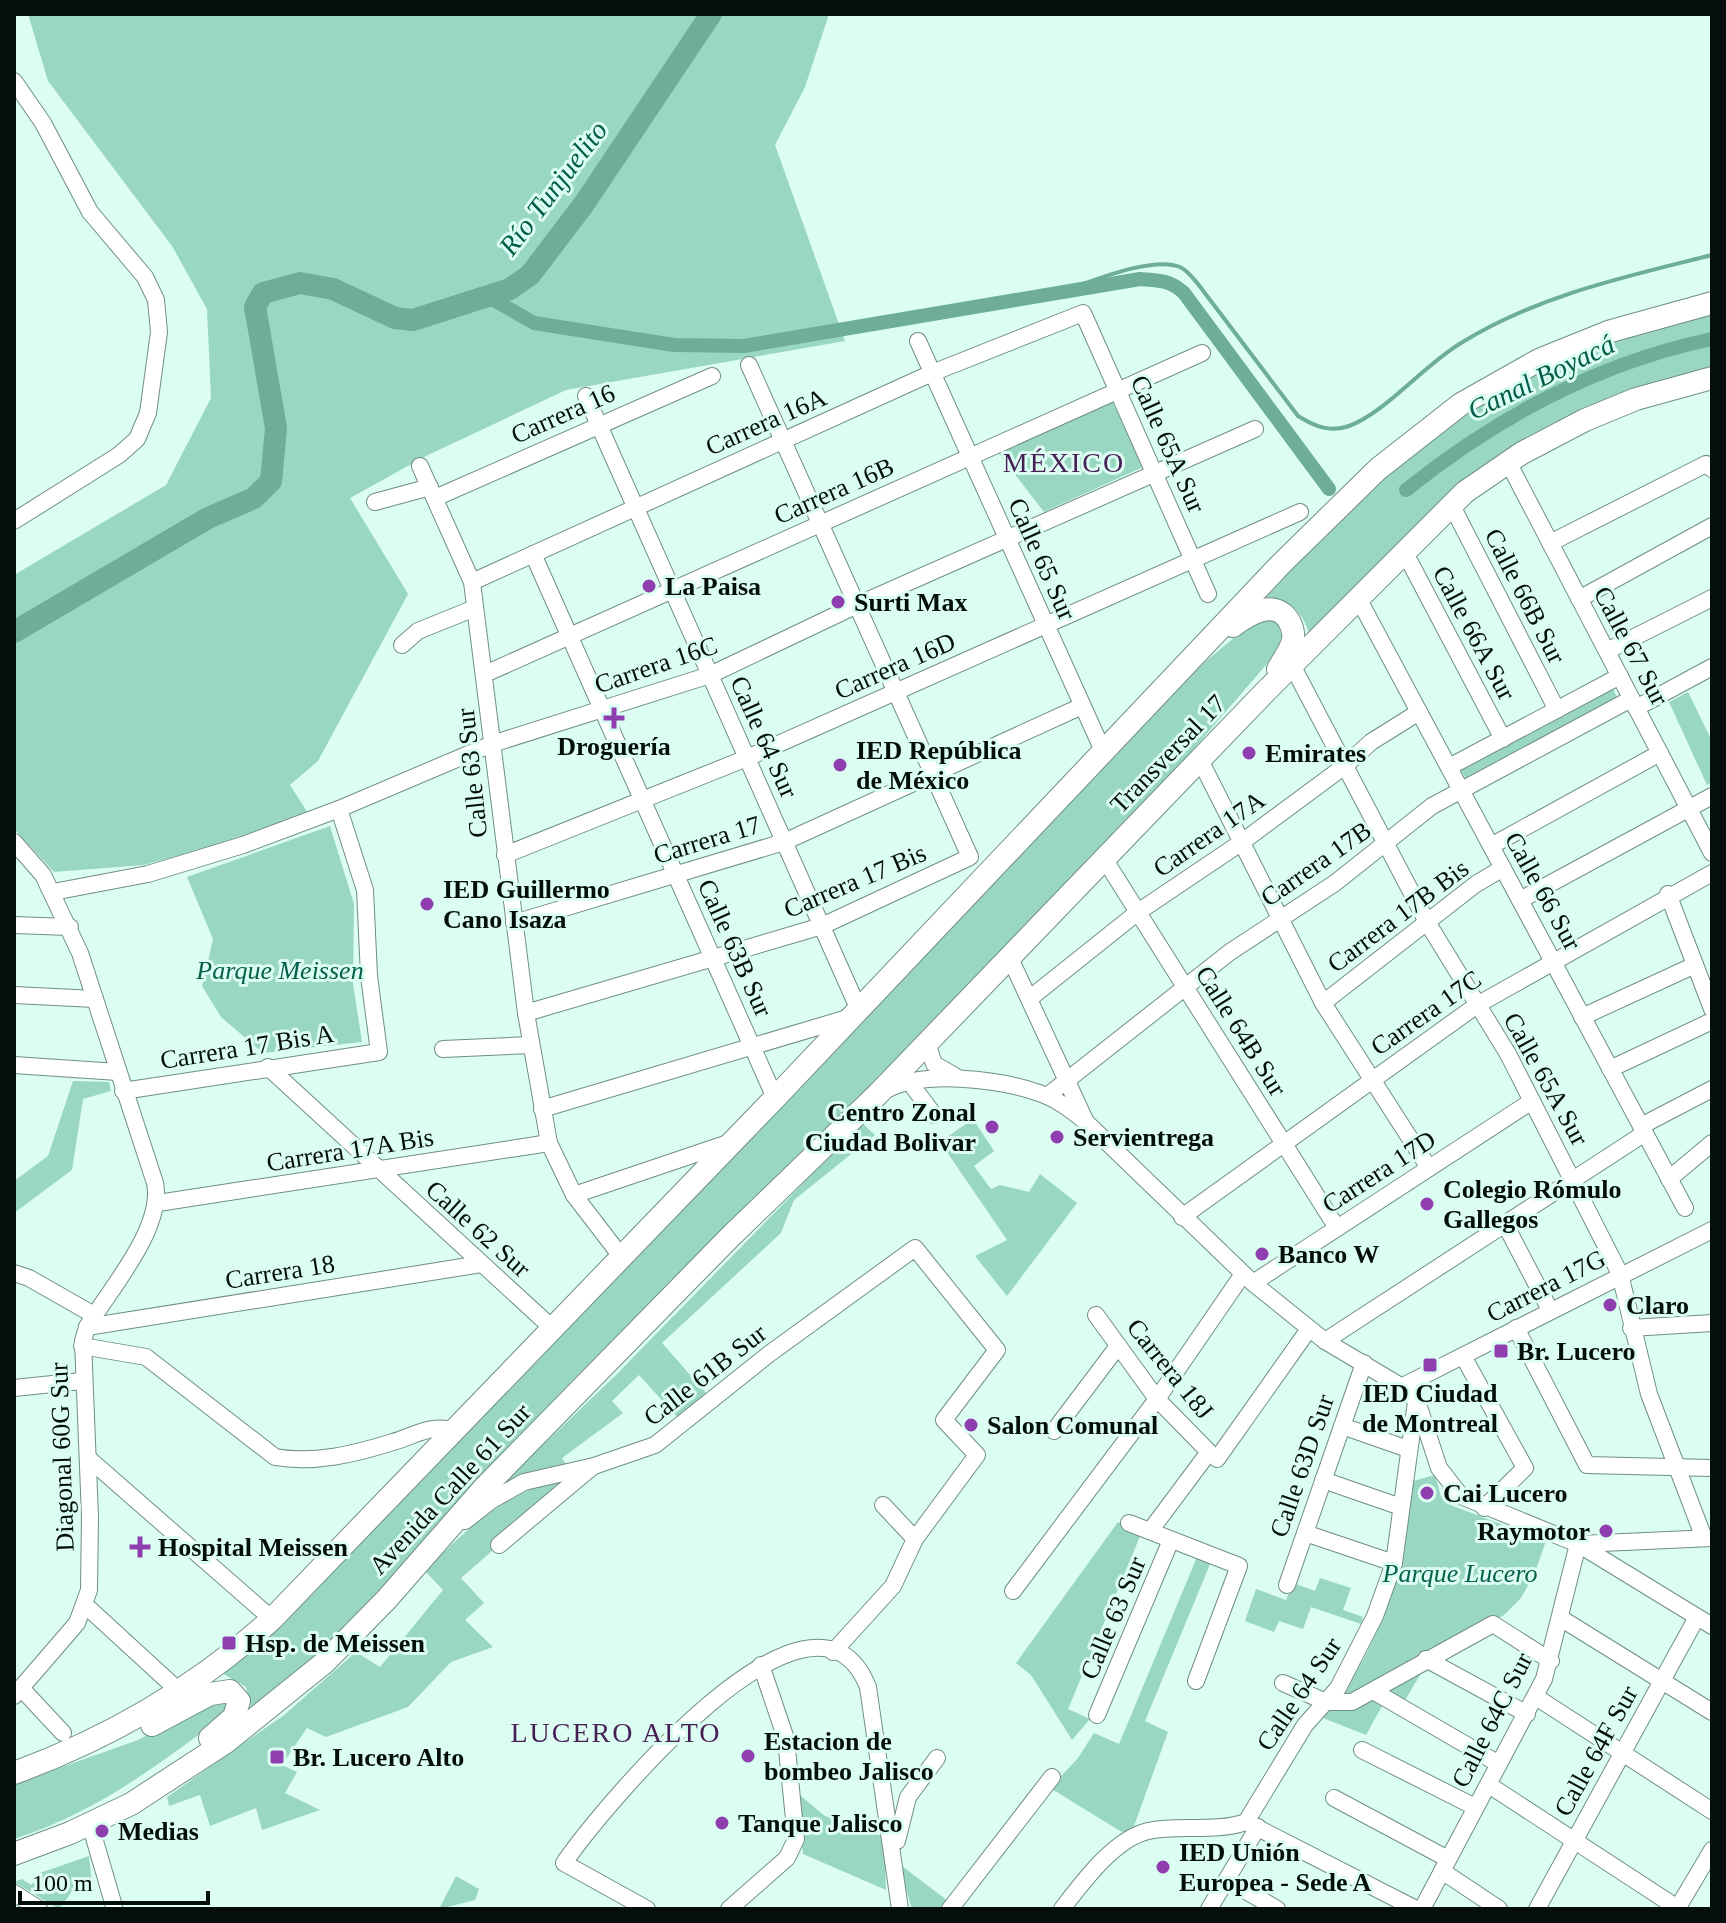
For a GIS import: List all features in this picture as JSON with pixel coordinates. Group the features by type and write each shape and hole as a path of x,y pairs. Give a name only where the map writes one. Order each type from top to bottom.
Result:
{"highway":[{"name":"Transversal 17","path":"856,1014 1202,648 1348,497 1403,447 1461,404 1511,374 1568,347 1712,303"},
{"name":"Transversal 17","path":"878,1094 1266,691 1451,504 1508,462 1611,408 1709,383"},
{"path":"1202,648 1257,612 1278,610 1288,620 1293,640 1266,691"},
{"name":"Avenida Calle 61 Sur","path":"14,1773 62,1744 180,1692 272,1619 620,1255 856,1014"},
{"name":"Avenida Calle 61 Sur","path":"14,1854 90,1824 149,1792 226,1742 300,1684 377,1609 485,1487 730,1237 878,1094"},
{"path":"62,1744 132,1734 216,1691 225,1689 235,1694 239,1707 234,1717 149,1792"}],"street":[{"path":"14,81 43,123 90,212 145,277 156,300 159,332 148,413 137,439 119,455 14,521"},
{"name":"Carrera 16A","path":"472,582 932,373 1083,313"},
{"name":"Calle 65A Sur","path":"1083,313 1208,594"},
{"name":"Calle 65 Sur","path":"918,341 1104,753"},
{"name":"Carrera 16B","path":"485,674 1202,353"},
{"path":"749,365 933,774"},
{"name":"Carrera 16","path":"375,502 432,492 712,376"},
{"name":"Calle 64 Sur","path":"586,396 822,926 856,1014"},
{"name":"Carrera 16C","path":"53,892 148,874 243,845 339,809 492,744 710,675 857,605 1255,429"},
{"name":"Calle 67 Sur","path":"1508,462 1712,853"},
{"name":"Calle 63 Sur","path":"420,466 472,582 526,1013 549,1143 574,1195 620,1255"},
{"path":"1550,543 1710,467"},
{"name":"Calle 66B Sur","path":"1451,504 1557,710"},
{"name":"Carrera 16D","path":"505,855 747,758 1300,512"},
{"path":"1579,599 1712,526"},
{"name":"Calle 66A Sur","path":"1404,551 1503,739"},
{"name":"Calle 63B Sur","path":"533,554 775,1098"},
{"name":"Calle 66 Sur","path":"1358,598 1685,1208"},
{"path":"1607,651 1712,598"},
{"path":"402,645 418,631 475,608"},
{"name":"Calle 65A Sur","path":"1292,665 1427,922 1532,1101 1620,1274 1649,1394 1708,1538"},
{"name":"Carrera 17B","path":"1047,1096 1185,987 1386,844 1432,806 1460,789 1712,667"},
{"path":"1449,767 1620,676"},
{"name":"Carrera 17","path":"514,923 784,842 1082,706"},
{"name":"Carrera 17A","path":"1029,999 1138,912 1242,842 1346,765 1371,742 1419,712"},
{"name":"Carrera 17B Bis","path":"1491,846 1660,753"},
{"path":"1200,760 1323,1003 1429,1168"},
{"name":"Carrera 17 Bis","path":"526,1013 822,926 970,857 933,774"},
{"path":"1520,900 1712,796"},
{"name":"Carrera 17 Bis A","path":"123,1091 379,1052 369,976 365,890 339,809"},
{"path":"14,842 53,892 70,927 155,1183 158,1203"},
{"name":"Calle 64B Sur","path":"1105,860 1337,1228"},
{"name":"Carrera 17B Bis","path":"1323,1003 1476,884 1503,868"},
{"name":"Carrera 17C","path":"1182,1217 1477,1005 1668,894 1712,873"},
{"path":"1668,894 1712,1009"},
{"path":"14,925 70,927"},
{"path":"1010,958 1086,1122"},
{"path":"1582,1017 1695,965"},
{"path":"14,995 95,999"},
{"path":"542,1109 856,1014"},
{"path":"1610,1069 1712,1021"},
{"path":"927,1043 934,1064 960,1079"},
{"path":"443,1049 531,1045"},
{"path":"14,1065 118,1072"},
{"name":"Calle 62 Sur","path":"268,1067 376,1170 551,1327"},
{"path":"878,1094 908,1080 960,1079 1047,1096 1086,1122 1182,1217 1309,1329 1403,1386 1416,1401 1444,1477 1461,1496 1578,1544 1712,1626"},
{"path":"908,1080 934,1115"},
{"path":"1325,1341 1574,1179 1643,1130 1712,1089"},
{"name":"Carrera 17D","path":"1248,1278 1337,1228 1532,1101"},
{"path":"574,1195 732,1142"},
{"name":"Carrera 17A Bis","path":"158,1203 549,1143"},
{"path":"1669,1179 1712,1143"},
{"name":"Diagonal 60G Sur","path":"18,1692 77,1623 85,1605 90,1574 82,1346 90,1321 147,1233 158,1203"},
{"path":"1505,1224 1550,1310"},
{"name":"Carrera 17G","path":"1403,1386 1712,1230"},
{"name":"Calle 61B Sur","path":"426,1553 492,1500 514,1487 545,1475 594,1466 655,1445 678,1430 769,1354 915,1248 997,1350 944,1420 977,1455 915,1539"},
{"name":"Carrera 18","path":"90,1321 481,1264"},
{"path":"14,1273 29,1278 90,1321"},
{"path":"1013,1591 1248,1278"},
{"name":"Carrera 18J","path":"1096,1315 1157,1399 1213,1456"},
{"path":"1631,1328 1712,1323"},
{"path":"1516,1328 1587,1465 1680,1470 1712,1468"},
{"name":"Calle 63 Sur","path":"1150,1531 1213,1456 1309,1329"},
{"path":"82,1346 146,1357 275,1457 294,1460 331,1457 435,1428 453,1430"},
{"path":"1054,1431 1118,1346"},
{"path":"1463,1356 1525,1468 1484,1508"},
{"name":"Calle 63D Sur","path":"1287,1585 1364,1363"},
{"path":"14,1388 82,1381"},
{"name":"Calle 64 Sur","path":"1209,1909 1227,1880 1252,1824 1305,1725 1338,1688 1368,1633 1394,1563 1416,1401"},
{"path":"1342,1426 1408,1449"},
{"path":"88,1458 272,1619"},
{"path":"499,1545 594,1466"},
{"path":"1323,1480 1401,1507"},
{"path":"833,1652 893,1586 915,1539 883,1505"},
{"path":"1129,1523 1239,1566 1196,1681"},
{"path":"1305,1533 1394,1563"},
{"path":"1578,1544 1708,1538"},
{"name":"Calle 63 Sur","path":"1097,1715 1171,1540"},
{"name":"Calle 64C Sur","path":"1419,1909 1536,1697 1551,1661 1578,1544"},
{"path":"85,1605 180,1692"},
{"name":"Calle 64F Sur","path":"1537,1909 1697,1617"},
{"path":"1562,1619 1712,1712"},
{"path":"1283,1683 1326,1702 1342,1705 1375,1692 1426,1659 1493,1624 1551,1661"},
{"path":"647,1909 564,1863 596,1819 665,1744 735,1682 761,1665 796,1652 833,1652 854,1665 868,1687 900,1909"},
{"path":"1426,1659 1527,1714"},
{"path":"729,1909 793,1850 796,1839 786,1739 761,1665"},
{"path":"18,1692 62,1744"},
{"path":"1375,1692 1414,1711 1499,1764"},
{"path":"1536,1697 1712,1811"},
{"path":"1362,1750 1475,1807"},
{"path":"895,1870 903,1809 920,1776 937,1758"},
{"path":"950,1909 1052,1777"},
{"path":"1489,1785 1678,1909 1712,1850"},
{"path":"1334,1798 1445,1865 1499,1909"},
{"path":"90,1824 114,1906"},
{"path":"1062,1909 1090,1872 1145,1831 1252,1824 1419,1909"},
{"path":"1227,1880 1277,1909"},
{"path":"14,1893 39,1909"}],"green space":[{"path":"28,14 829,14 805,87 775,145 845,341 566,390 426,456 350,498 408,594 318,761 290,785 308,813 209,847 144,865 54,872 14,829 14,575 166,485 211,398 207,309 172,246 48,81"},
{"path":"1712,312 1712,369 1678,376 1616,397 1552,427 1309,633 1302,617 1291,606 1278,599 1260,597 1391,468 1469,408 1535,372 1569,358"},
{"path":"1110,397 1143,467 1044,512 996,450"},
{"path":"1271,619 1277,623 1285,643 1141,810 414,1553 331,1642 252,1711 246,1687 222,1673 273,1633 1182,681 1247,627"},
{"path":"1612,687 1618,699 1466,779 1459,767"},
{"path":"1688,692 1712,741 1712,782 1707,785 1669,702"},
{"name":"Parque Meissen","path":"330,826 354,904 353,984 362,1042 263,1053 221,1017 202,986 213,939 187,877"},
{"path":"73,1081 109,1082 111,1091 83,1099 72,1170 14,1213 14,1181 48,1156"},
{"path":"973,1119 994,1151 974,1166 991,1189 1000,1185 1029,1192 1040,1174 1077,1203 1007,1296 975,1256 1007,1240 940,1142"},
{"path":"862,1123 875,1135 794,1200 781,1233 662,1343 707,1394 679,1419 639,1375 612,1401 623,1413 562,1458 566,1464 522,1478 483,1502 615,1376"},
{"path":"580,1474 461,1578 484,1603 465,1620 493,1647 451,1662 408,1707 326,1737 307,1728 282,1765 297,1772 285,1793 320,1810 262,1830 256,1808 210,1826 200,1795 169,1806 167,1797 284,1715 356,1652 380,1667 443,1590 425,1571 477,1522 533,1488"},
{"name":"Parque Lucero","path":"1435,1475 1441,1496 1453,1506 1546,1541 1534,1575 1521,1598 1504,1615 1429,1660 1401,1707 1386,1699 1366,1735 1323,1718 1361,1664 1386,1608 1402,1548 1410,1482"},
{"path":"1118,1522 1141,1534 1068,1709 1090,1719 1072,1740 1031,1675 1016,1663"},
{"path":"1197,1557 1211,1562 1145,1721 1168,1732 1130,1837 1050,1788 1078,1758 1094,1733 1119,1744"},
{"path":"1320,1578 1351,1588 1343,1610 1363,1617 1361,1624 1311,1607 1303,1629 1279,1621 1274,1632 1245,1621 1256,1589 1286,1600 1293,1583 1315,1591"},
{"path":"229,1701 224,1716 124,1786 71,1816 14,1839 14,1784 138,1740 204,1704"},
{"path":"796,1792 825,1816 884,1837 886,1890 803,1854"},
{"path":"89,1856 92,1884 83,1877 59,1909 14,1882 22,1879 31,1885 37,1878 34,1875"},
{"path":"898,1863 948,1901 943,1909 912,1909"},
{"path":"456,1876 479,1889 475,1900 439,1909"}],"waterway":[{"name":"Río Tunjuelito","path":"14,632 208,518 254,498 271,481 276,428 255,307 263,293 300,283 333,289 395,318 413,320 510,289 530,275 584,204 711,14"},
{"path":"1052,295 1134,268 1167,264 1180,267 1198,284 1298,416 1316,425 1335,429 1363,420 1447,352 1521,312 1583,289 1712,255"},
{"path":"487,296 534,323 674,345 744,346 1140,279 1164,282 1184,293 1329,489"},
{"name":"Canal Boyacá","path":"1406,490 1476,439 1550,396 1628,362 1712,339"}],"place":[{"name":"La Paisa","path":"649,586"},
{"name":"Surti Max","path":"838,602"},
{"name":"Droguería","path":"614,718"},
{"name":"Emirates","path":"1249,753"},
{"name":"IED República de México","path":"840,765"},
{"name":"IED Guillermo Cano Isaza","path":"427,904"},
{"name":"Centro Zonal Ciudad Bolivar","path":"992,1127"},
{"name":"Servientrega","path":"1057,1137"},
{"name":"Colegio Rómulo Gallegos","path":"1427,1204"},
{"name":"Banco W","path":"1262,1254"},
{"name":"Claro","path":"1610,1305"},
{"name":"Br. Lucero","path":"1501,1351"},
{"name":"IED Ciudad de Montreal","path":"1430,1365"},
{"name":"Salon Comunal","path":"971,1425"},
{"name":"Cai Lucero","path":"1427,1493"},
{"name":"Raymotor","path":"1606,1531"},
{"name":"Hospital Meissen","path":"140,1547"},
{"name":"Hsp. de Meissen","path":"229,1643"},
{"name":"Estacion de bombeo Jalisco","path":"748,1756"},
{"name":"Br. Lucero Alto","path":"277,1757"},
{"name":"Tanque Jalisco","path":"722,1823"},
{"name":"Medias","path":"102,1831"},
{"name":"IED Unión Europea - Sede A","path":"1163,1867"}],"district":[{"name":"MÉXICO","path":"1064,462"},
{"name":"LUCERO ALTO","path":"616,1732"}]}
